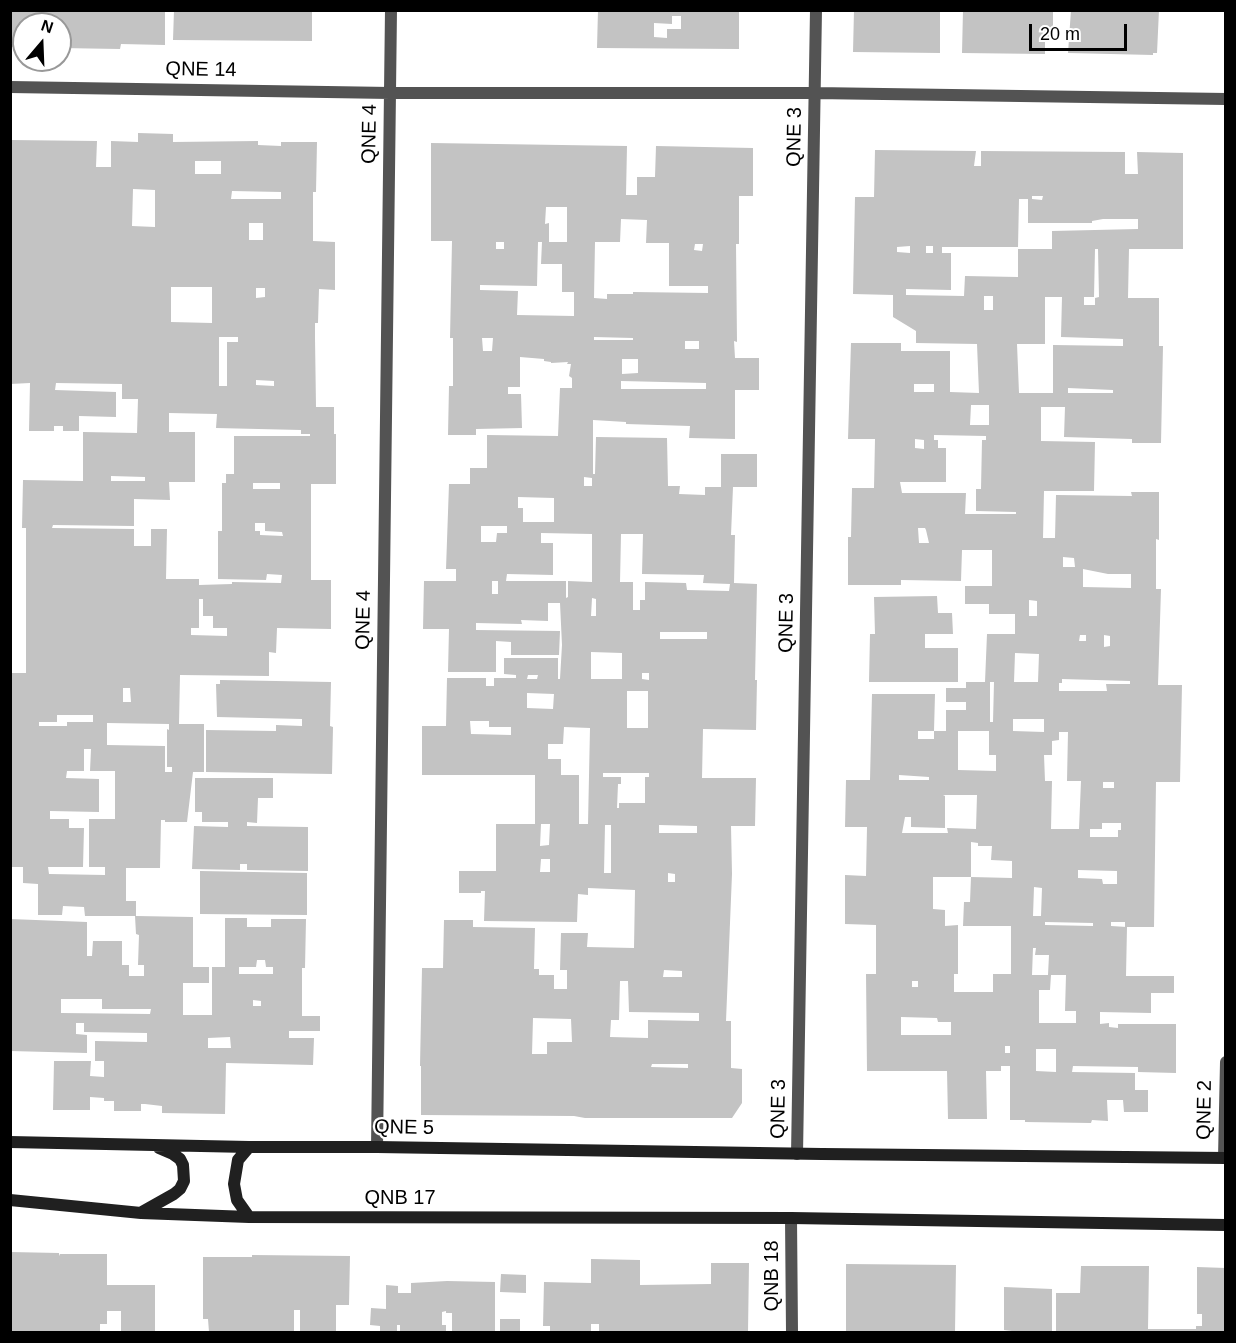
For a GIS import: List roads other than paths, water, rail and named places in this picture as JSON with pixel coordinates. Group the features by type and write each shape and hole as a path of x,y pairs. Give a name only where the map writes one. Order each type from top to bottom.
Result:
{"main road":[{"name":"QNE 5","path":"10,1142 151,1146 1225,1158"},
{"path":"141,1213 174,1194 180,1189 184,1180 183,1165 180,1159 151,1146"},
{"path":"249,1147 238,1160 234,1184 237,1200 249,1217"},
{"name":"QNB 17","path":"10,1200 141,1213 249,1217 791,1218 1226,1225"}],"street":[{"name":"QNE 4","path":"377,1147 391,10"},
{"name":"QNE 3","path":"797,1154 816,10"},
{"name":"QNE 14","path":"10,87 390,93 815,93 1226,99"},
{"name":"QNE 2","path":"1225,1158 1226,1062"},
{"name":"QNB 18","path":"791,1218 792,1332"}]}
